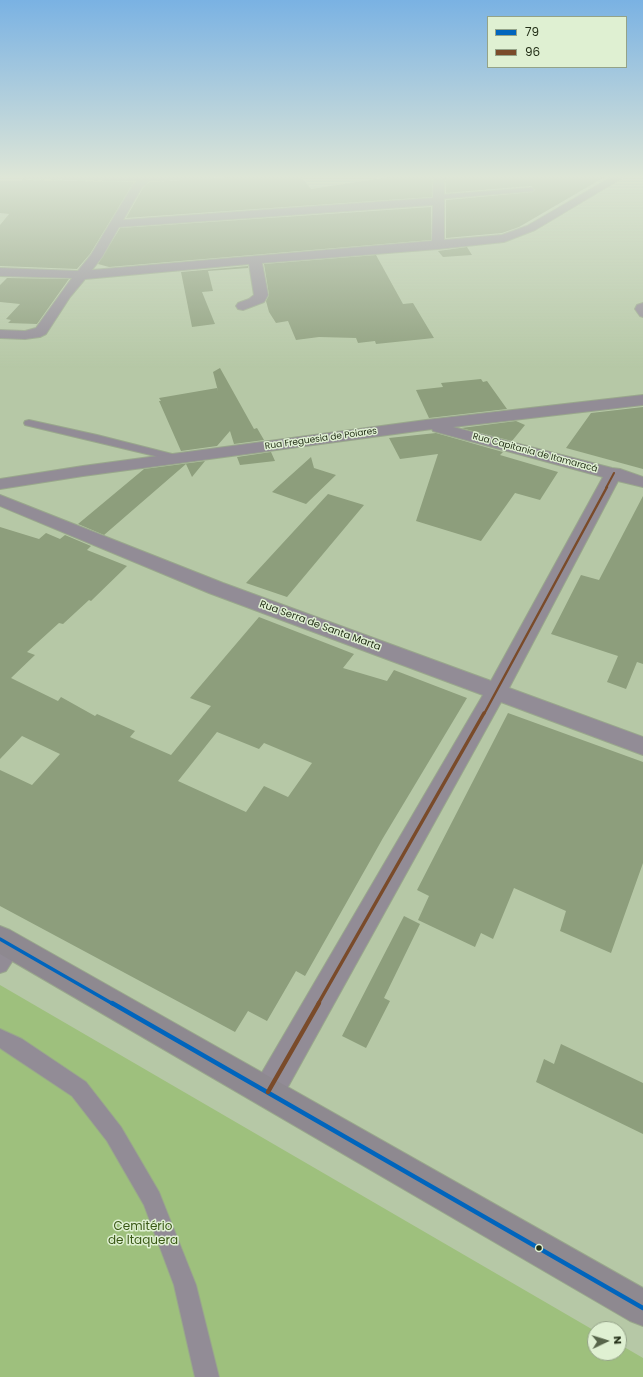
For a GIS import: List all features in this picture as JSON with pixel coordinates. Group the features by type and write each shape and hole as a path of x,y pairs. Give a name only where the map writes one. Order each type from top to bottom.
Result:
{"main road":[{"path":"4,950 268,1092 643,1308"}],"street":[{"path":"0,334 35,334 41,331 96,257 107,239"},
{"path":"438,239 438,245"},
{"path":"0,272 82,274 494,239"},
{"path":"243,306 259,299 261,295 255,260"},
{"name":"Rua Freguesia de Poiares","path":"0,484 176,458 426,425 643,400"},
{"name":"Rua Capitania de Itamaracá","path":"426,425 614,473 643,482"},
{"path":"268,1092 496,692 614,473"},
{"name":"Rua Serra de Santa Marta","path":"0,500 186,576 643,746"}],"lane":[{"path":"643,306 639,309 643,314"},
{"path":"29,423 93,436 176,458"},
{"path":"0,1038 15,1046 79,1089 114,1134 152,1199 185,1285 207,1377"}],"green space":[{"name":"Cemitério de Itaquera","path":"0,985 587,1326 587,1361 627,1361 627,1349 643,1358 643,1377 0,1377"}],"building":[{"path":"0,239 99,239 90,254 77,269 0,266"},
{"path":"113,239 431,239 109,267 98,264"},
{"path":"467,247 472,255 443,257 438,251"},
{"path":"376,255 403,304 413,303 434,338 376,344 375,341 358,343 356,338 319,337 296,340 288,321 276,323 269,312 266,301 269,295 264,264"},
{"path":"248,266 248,268 208,271 213,291 202,292 215,324 192,327 181,272"},
{"path":"7,278 69,279 37,324 8,323 11,320 6,319 20,304 0,302 0,285"},
{"path":"220,368 254,429 257,428 264,440 234,444 230,431 217,446 181,451 159,398 217,388 218,391 213,372"},
{"path":"481,379 483,382 487,381 507,409 429,418 416,390 443,387 441,383"},
{"path":"643,407 643,469 566,448 591,413"},
{"path":"516,421 525,425 512,441 461,428"},
{"path":"436,433 503,452 500,455 558,472 540,500 515,493 481,541 416,521 438,454 400,459 389,438"},
{"path":"271,452 275,461 240,465 237,457"},
{"path":"311,457 314,468 336,475 306,504 272,492"},
{"path":"205,461 192,477 186,464 104,535 78,524 144,469"},
{"path":"328,494 364,505 287,597 246,583"},
{"path":"643,496 643,664 637,662 626,689 607,682 618,656 551,634 581,575 599,580"},
{"path":"0,527 39,539 46,533 60,539 65,535 91,546 87,550 127,566 91,601 89,600 63,624 59,623 27,652 35,655 11,678 58,701 61,697 95,716 97,714 135,731 130,737 171,755 211,706 190,698 259,617 354,654 343,668 387,681 394,670 467,698 383,838 305,976 296,971 267,1021 248,1011 235,1032 0,906 0,770 32,785 60,754 22,736 0,759","holes":["217,732 259,749 264,743 312,763 288,797 264,786 246,812 178,781"]},
{"path":"508,713 643,762 643,863 611,953 560,931 566,911 514,888 493,939 481,933 475,947 418,920 429,896 417,890"},
{"path":"404,916 420,924 384,998 390,1001 366,1048 342,1036"},
{"path":"561,1044 643,1083 643,1134 536,1082 544,1059 554,1064"}],"transit line":[{"name":"96","path":"268,1092 496,692 614,473"},
{"name":"79","path":"0,939 643,1308"}]}
